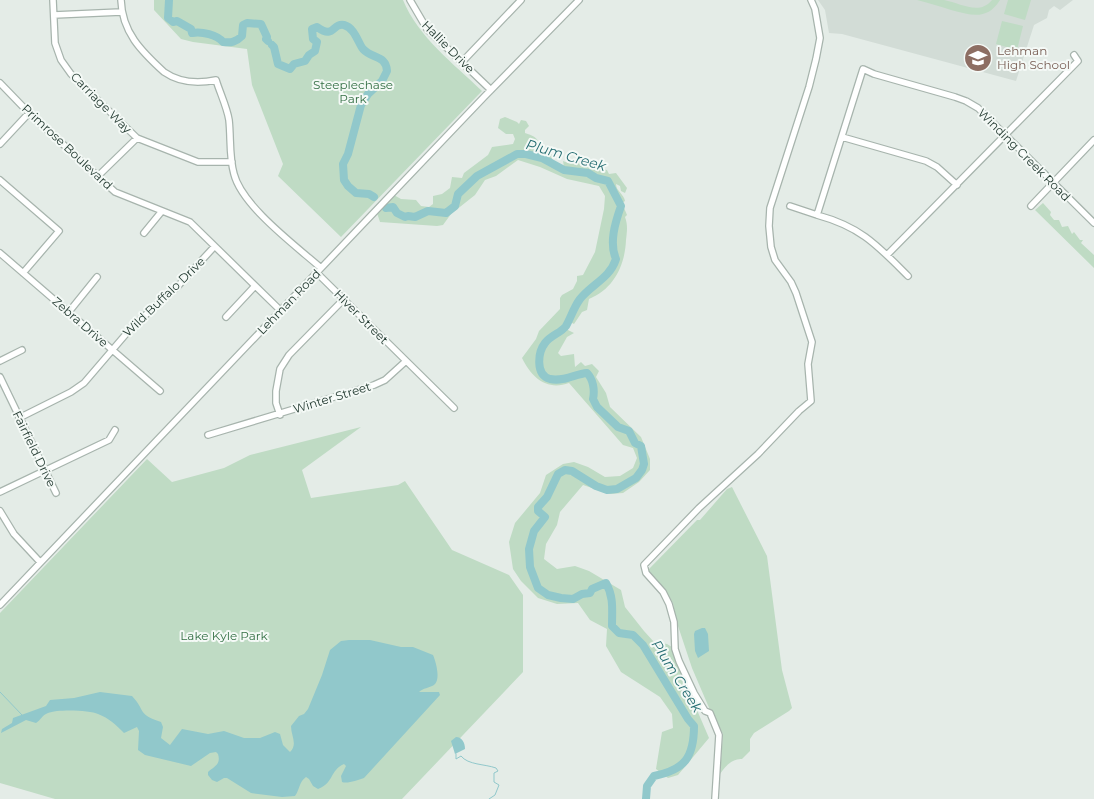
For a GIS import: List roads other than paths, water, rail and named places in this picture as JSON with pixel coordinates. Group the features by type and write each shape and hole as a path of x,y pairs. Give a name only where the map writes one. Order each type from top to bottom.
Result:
{"street":[{"name":"Carriage Way","path":"53,0 55,43 61,60 71,74 137,138 198,162 232,162"},
{"path":"54,15 122,12 121,0"},
{"name":"Hallie Drive","path":"410,0 427,30 491,90"},
{"path":"462,62 521,0"},
{"name":"Lehman Road","path":"0,605 491,90 580,0"},
{"path":"715,799 719,735 710,713 705,711 694,693 679,660 675,649 674,622 669,604 663,592 646,573 644,565 699,508 758,454 811,401 808,364 812,342 793,288 775,260 771,247 769,226 770,208 809,87 820,38 815,9 811,0"},
{"name":"Hiver Street","path":"122,12 130,36 164,72 187,82 195,83 216,80 229,118 232,162 236,182 246,198 319,271 343,300 454,408"},
{"path":"887,255 1078,61 1074,55"},
{"name":"Winding Creek Road","path":"842,137 863,69 874,74 966,101 978,108 1094,223"},
{"name":"Primrose Boulevard","path":"0,83 29,113 114,192 190,222 214,248 281,311"},
{"path":"0,144 29,113"},
{"path":"817,215 842,137 926,161 937,167 957,185"},
{"path":"97,177 137,138"},
{"path":"1031,206 1094,140"},
{"path":"0,180 59,231 22,273"},
{"path":"790,206 847,225 860,232 908,276"},
{"path":"144,233 162,211"},
{"name":"Wild Buffalo Drive","path":"19,418 71,392 84,383 132,327 178,286 214,248"},
{"name":"Zebra Drive","path":"0,253 160,391"},
{"path":"68,313 97,277"},
{"path":"226,317 255,286"},
{"path":"280,414 276,403 276,391 280,369 289,355 343,300"},
{"path":"0,361 22,350"},
{"name":"Winter Street","path":"208,435 374,385 385,380 406,361"},
{"name":"Fairfield Drive","path":"0,377 56,493"},
{"path":"0,492 109,440 115,430"},
{"path":"0,511 14,534 40,562"}],"water":[{"path":"705,628 708,634 709,651 698,658 695,651 694,634 695,631"},
{"path":"370,640 401,647 413,647 433,655 437,671 436,683 419,692 439,692 440,695 364,778 353,782 342,782 341,776 346,766 344,764 336,770 327,783 318,789 306,777 295,796 282,797 251,793 227,778 217,782 212,780 208,772 218,763 219,757 216,752 210,753 191,766 145,755 138,750 139,731 137,727 124,733 106,718 98,714 81,711 48,713 36,723 26,720 1,733 2,729 12,723 13,718 46,706 50,700 74,698 100,692 132,696 148,717 161,722 163,727 161,738 170,745 182,729 208,734 224,731 244,738 260,738 275,732 280,734 283,745 290,752 294,746 291,726 308,709 330,650 341,641"},
{"path":"456,737 463,741 465,749 455,754 451,741"}],"waterway":[{"name":"Plum Creek","path":"169,0 168,18 191,29 192,33 209,34 223,42 231,42 238,40 242,36 243,25 247,23 261,24 268,41"},
{"name":"Plum Creek","path":"272,45 278,64 290,69 294,64 305,61 315,51 317,42 313,39 312,29 317,27 327,32 337,26 344,25 354,32 363,49 384,62 387,71 382,81 368,94 361,105 348,154 343,164 344,180 348,186 356,193 369,194 374,197"},
{"name":"Plum Creek","path":"386,208 393,207 397,213 405,217 415,217 428,211 446,213 455,206 458,194 477,176 517,154 542,158 564,170 588,173 596,178 608,181 621,206 613,240 616,259 613,266 580,299 566,326 545,343 539,363 542,373 550,379 565,379 587,373 592,381 594,388 593,399 597,407 618,427 629,431 635,443 641,446 644,464 636,478 617,489 607,490 596,486 572,471 565,470 558,474 547,497 538,507 538,511 545,517 534,531 529,549 530,567 538,588 548,595 573,599 582,594 590,593 592,589 606,583 611,599 612,626 619,633 633,635 643,645 694,726 692,746 685,761 673,770 654,776 647,786 646,799"},
{"path":"0,692 22,715"},
{"path":"456,754 456,759 461,756 472,763 496,768 498,771 494,773 494,782 499,785 495,795 489,799"}],"place":[{"name":"Lehman High School","path":"978,58"}],"park label":[{"name":"Steeplechase Park","path":"353,92"},
{"name":"Lake Kyle Park","path":"224,636"}]}
